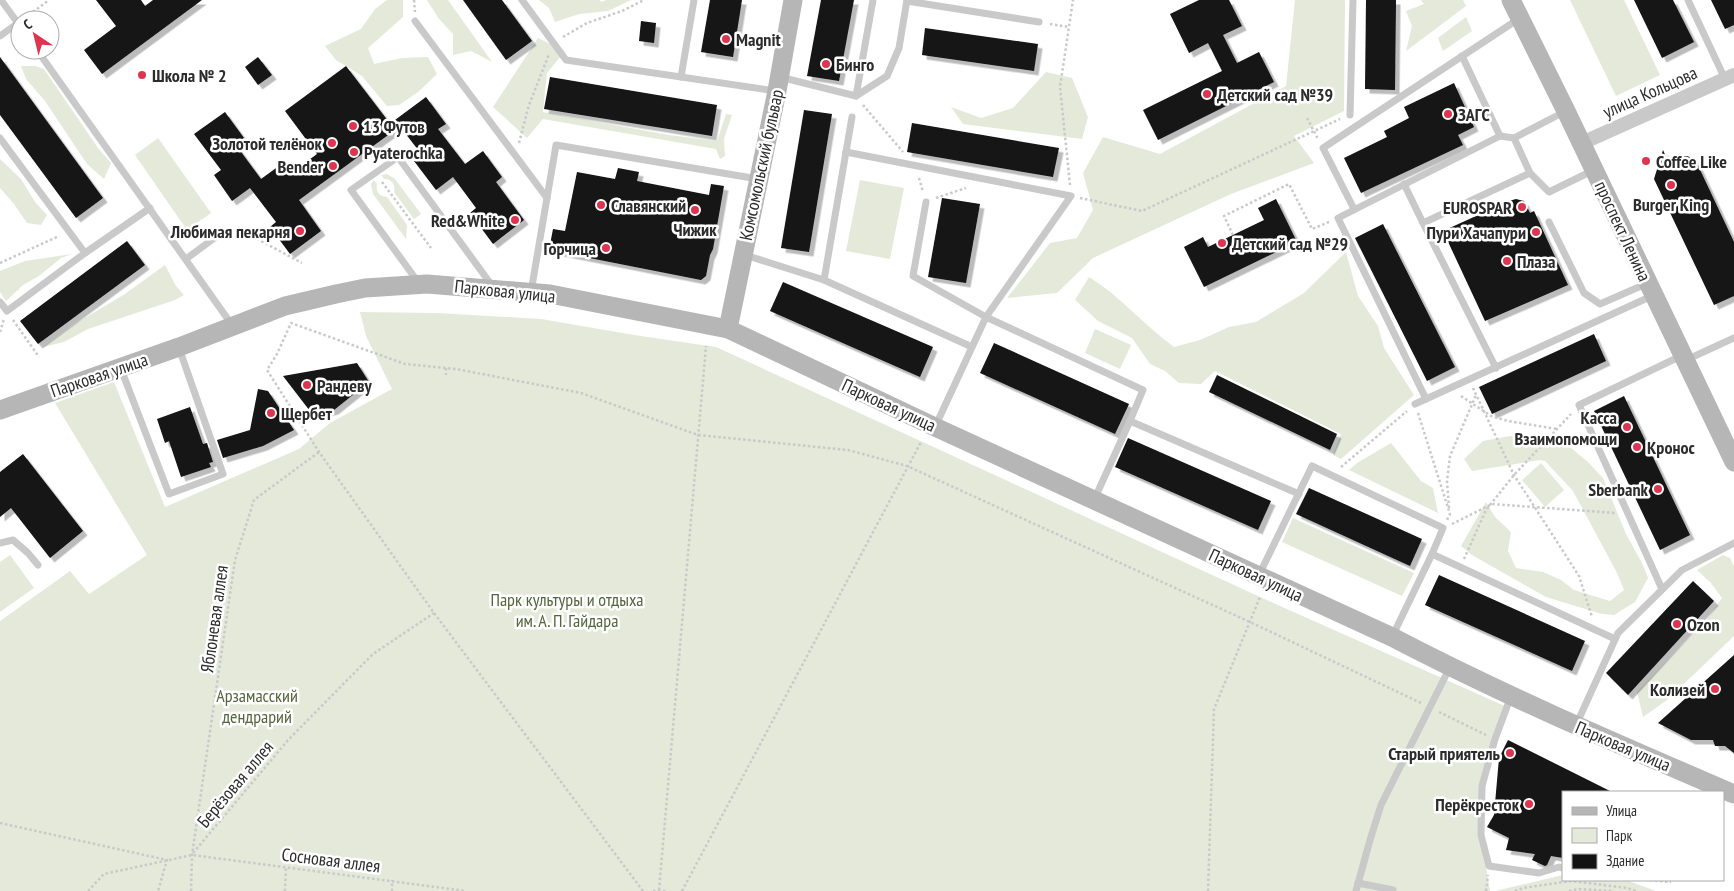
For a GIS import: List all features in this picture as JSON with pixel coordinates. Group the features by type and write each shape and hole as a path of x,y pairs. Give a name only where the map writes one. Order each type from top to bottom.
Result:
{"street":[{"name":"Комсомольский бульвар","path":"728,329 778,84 793,0"},
{"name":"проспект Ленина","path":"1511,0 1582,143 1734,462"},
{"name":"улица Кольцова","path":"1582,143 1730,77"},
{"name":"Парковая улица","path":"0,410 179,347 285,306 365,288 420,284 494,288 550,294 728,329 935,427 1392,637 1450,667 1576,726 1734,794"}],"lane":[{"path":"1,0 10,11"},
{"path":"522,0 566,60 681,77 778,84 856,96 887,76 899,48 907,0 1039,22"},
{"path":"681,77 694,0"},
{"path":"856,96 873,0"},
{"path":"1350,115 1353,0"},
{"path":"1689,0 1730,77"},
{"path":"1354,210 1323,148 1520,18"},
{"path":"415,21 547,198"},
{"path":"1462,56 1500,136"},
{"path":"44,60 232,326"},
{"path":"1426,399 1338,218 1500,136 1514,138 1566,111"},
{"path":"824,280 852,117"},
{"path":"0,138 85,253"},
{"path":"1514,138 1530,173 1549,192 1595,170"},
{"path":"531,292 556,145 758,179"},
{"path":"846,152 1071,196 986,316 935,427"},
{"path":"420,284 351,190 398,157 494,288"},
{"path":"1423,223 1530,173"},
{"path":"1404,184 1496,368"},
{"path":"926,202 913,276 986,316 1143,390 1094,500"},
{"path":"0,302 7,311 150,208"},
{"path":"1549,222 1584,293 1600,304 1651,289"},
{"path":"186,259 217,236"},
{"path":"743,254 824,280 972,346"},
{"path":"1415,404 1496,368 1651,289"},
{"path":"1662,590 1579,405 1734,338"},
{"path":"120,367 169,494 223,474 179,347"},
{"path":"1130,421 1299,494"},
{"path":"1259,576 1312,466 1444,528 1392,637"},
{"path":"0,543 13,540 38,564"},
{"path":"1576,726 1618,633 1682,570 1734,543"},
{"path":"1432,554 1615,639"},
{"path":"1356,891 1381,805 1450,667"},
{"path":"1511,695 1495,739 1482,786 1481,835 1489,866 1539,873 1562,868"},
{"path":"1358,883 1393,890"}],"path":[{"path":"36,10 49,0"},
{"path":"516,157 529,105 553,42 587,23 622,11 644,0"},
{"path":"1073,0 1060,87 1071,196 1142,211 1350,115"},
{"path":"1039,22 1069,27"},
{"path":"856,96 915,167 926,202 988,180"},
{"path":"1307,118 1314,131"},
{"path":"375,173 431,248"},
{"path":"1233,235 1224,216 1289,184 1312,229 1338,218"},
{"path":"0,263 69,232"},
{"path":"248,234 302,263"},
{"path":"7,311 39,357"},
{"path":"643,891 434,612 319,452 267,370 277,354 291,323 405,364 446,368 581,393 698,435 848,450 907,466 1250,622 1495,739"},
{"path":"659,890 706,346"},
{"path":"446,368 446,375"},
{"path":"1469,380 1514,475 1579,576 1597,631"},
{"path":"1449,389 1473,402 1491,416 1508,421 1557,429"},
{"path":"1444,528 1450,514 1447,481 1450,456 1476,395"},
{"path":"1331,476 1415,404 1450,514"},
{"path":"1460,567 1486,510 1514,475 1579,405"},
{"path":"682,891 921,442"},
{"name":"Яблоневая аллея","path":"191,891 192,855 235,560 254,500 319,452"},
{"path":"1444,528 1492,504 1628,514"},
{"path":"1208,891 1214,709 1260,597"},
{"name":"Берёзовая аллея","path":"192,855 289,739 373,654 434,612"},
{"path":"0,823 167,860 158,891"},
{"name":"Сосновая аллея","path":"88,891 104,874 192,855 466,891"},
{"path":"1486,891 1489,866"},
{"path":"285,891 286,867"},
{"path":"392,880 392,891"},
{"path":"1515,891 1565,881"},
{"path":"1578,881 1637,891"},
{"path":"1660,881 1671,882"},
{"path":"1570,891 1579,889 1614,891"},
{"path":"653,891 666,891"}],"green space":[{"path":"387,0 403,0 403,17 368,48 374,64 402,58 428,57 437,74 418,92 399,105 387,106 362,76 336,60 325,46 361,29 375,9"},
{"path":"427,0 448,0 492,62 471,51 453,55 453,34 439,19"},
{"path":"539,0 599,0 602,2 606,0 631,0 608,11 579,14 555,22 549,8"},
{"path":"1295,0 1345,0 1344,111 1294,136 1314,163 1231,194 1093,258 1057,293 1007,298 1050,243 1077,238 1093,210 1083,173 1103,137 1160,154 1286,86"},
{"path":"1421,0 1463,0 1466,6 1406,51 1412,26 1406,11 1424,4"},
{"path":"1570,0 1624,0 1660,75 1616,96"},
{"path":"1466,17 1472,31 1443,51 1438,38"},
{"path":"538,38 565,51 547,73 543,112 669,135 717,141 726,114 732,115 724,139 725,156 720,159 716,149 543,119 527,138 493,107"},
{"path":"21,66 35,66 44,69 98,148 111,163 104,179 87,164 45,101 26,79"},
{"path":"1046,72 1072,78 1088,117 1082,139 963,124 951,107 981,118 1013,108"},
{"path":"158,138 211,213 187,230 135,155"},
{"path":"0,159 21,179 35,202 47,215 41,225 27,223 0,188"},
{"path":"387,174 395,179 421,214 414,219 394,192 392,183 381,175"},
{"path":"374,180 379,193 387,197 407,225 406,239 373,194 371,184"},
{"path":"860,180 904,188 890,259 846,251"},
{"path":"1346,252 1358,296 1378,326 1384,348 1414,395 1341,459 1333,455 1341,434 1215,371 1201,384 1179,383 1165,371 1150,364 1132,338 1098,321 1075,300 1089,277 1111,293 1174,347 1200,340 1229,327 1256,322 1304,293"},
{"path":"72,254 61,258 39,276 23,285 6,301 0,292 0,271 25,261"},
{"path":"165,265 176,286 184,295 175,300 88,329 64,342 43,347 78,322 125,294"},
{"name":"Парк культуры и отдыха им. А. П. Гайдара","path":"360,312 437,313 541,319 716,347 1260,597 1507,707 1482,786 1481,835 1490,891 0,891 0,621 70,571 89,594 147,555 55,403 114,382 165,507 299,449 330,423 392,389 366,336"},
{"path":"1095,329 1131,345 1120,369 1085,353"},
{"path":"1510,436 1538,436 1565,443 1588,462 1603,478 1626,534 1648,578 1635,602 1614,615 1602,614 1546,597 1472,555 1461,546 1486,502 1495,517 1511,532 1508,551 1516,568 1543,572 1561,580 1574,590 1610,601 1624,590 1617,573 1573,491 1545,461 1540,460 1472,471 1464,459 1483,441"},
{"path":"1391,443 1421,481 1433,488 1438,513 1349,470 1357,463"},
{"path":"1541,463 1564,490 1545,507 1522,480"},
{"path":"1293,518 1414,573 1402,596 1282,542"},
{"path":"10,555 34,588 0,612 0,562"},
{"path":"1723,555 1730,558 1734,566 1734,636 1667,700 1643,717 1637,692 1707,619 1722,598 1711,583 1697,570"},
{"path":"1562,875 1562,881 1629,881 1656,891 1495,891"}],"building":[{"path":"96,0 141,0 145,6 153,0 202,0 102,74 84,50 116,26"},
{"path":"463,0 502,0 532,41 506,60"},
{"path":"710,0 742,0 733,57 701,52"},
{"path":"821,0 854,0 839,81 807,76"},
{"path":"1199,0 1229,0 1242,26 1223,35 1237,63 1259,52 1274,82 1158,140 1143,110 1222,71 1208,43 1189,53 1170,14"},
{"path":"1366,0 1396,0 1395,90 1365,89"},
{"path":"1634,0 1673,0 1694,42 1662,58"},
{"path":"1711,0 1734,0 1734,25 1725,29"},
{"path":"641,21 656,23 654,43 639,41"},
{"path":"925,28 1038,44 1034,71 922,55"},
{"path":"0,57 103,198 76,218 0,115"},
{"path":"258,57 272,75 258,85 245,67"},
{"path":"346,66 395,130 299,200 321,231 290,254 270,227 276,222 250,188 232,201 214,175 221,170 194,134 225,112 244,138 236,145 261,179 283,163 290,174 317,154 285,111"},
{"path":"550,77 717,105 712,136 544,109"},
{"path":"1454,83 1474,127 1458,135 1463,145 1361,193 1344,158 1387,137 1384,131 1409,118 1404,107"},
{"path":"426,97 446,124 438,129 465,164 483,151 502,177 496,182 524,220 493,244 470,213 476,208 453,177 436,190 414,161 422,155 395,120"},
{"path":"804,110 832,114 809,252 781,248"},
{"path":"912,123 1059,148 1053,177 907,152"},
{"path":"1663,150 1667,159 1687,156 1695,159 1734,242 1734,296 1714,305 1654,179"},
{"path":"618,168 639,172 637,181 709,195 711,184 724,186 713,249 706,276 701,280 549,250 553,229 565,231 577,172 615,179"},
{"path":"942,198 980,204 966,283 928,277"},
{"path":"1276,199 1297,242 1204,287 1184,247 1203,237 1208,247 1264,220 1258,208"},
{"name":"Плаза","path":"1516,199 1524,201 1530,213 1534,211 1568,285 1485,321 1443,231"},
{"path":"1383,224 1455,367 1427,381 1355,238"},
{"path":"127,241 145,265 38,344 20,321"},
{"path":"783,282 933,347 920,377 770,311"},
{"path":"1594,334 1606,361 1492,414 1479,387"},
{"path":"994,343 1129,404 1115,434 980,373"},
{"path":"357,363 369,382 334,410 313,415 283,376"},
{"path":"1217,375 1337,434 1330,450 1209,392"},
{"path":"258,389 268,391 294,430 263,446 223,458 217,440 250,430"},
{"path":"1624,396 1690,535 1660,550 1594,411"},
{"path":"190,407 203,444 207,443 213,462 209,463 211,467 181,477 169,441 165,443 157,419"},
{"path":"1128,438 1271,501 1258,530 1115,467"},
{"path":"23,454 83,531 50,558 11,508 0,517 0,472"},
{"path":"1309,488 1422,539 1410,566 1296,514"},
{"path":"1439,575 1585,641 1572,671 1425,605"},
{"path":"1693,581 1714,601 1628,695 1606,673"},
{"name":"Колизей","path":"1734,655 1734,753 1725,746 1715,746 1713,740 1691,740 1658,723"},
{"name":"Перёкресток","path":"1508,740 1610,791 1562,791 1562,858 1551,856 1545,866 1532,860 1535,854 1506,850 1509,838 1487,827 1494,815 1499,758"}],"place":[{"name":"Magnit","path":"726,39"},
{"name":"Бинго","path":"826,64"},
{"name":"Школа № 2","path":"142,75"},
{"name":"Детский сад №39","path":"1207,94"},
{"name":"ЗАГС","path":"1448,114"},
{"name":"13 Футов","path":"353,126"},
{"name":"Золотой телёнок","path":"332,143"},
{"name":"Pyaterochka","path":"354,152"},
{"name":"Coffee Like","path":"1646,161"},
{"name":"Bender","path":"333,166"},
{"name":"Burger King","path":"1671,185"},
{"name":"Славянский","path":"601,205"},
{"name":"EUROSPAR","path":"1522,207"},
{"name":"Чижик","path":"695,210"},
{"name":"Red&White","path":"515,220"},
{"name":"Любимая пекарня","path":"300,231"},
{"name":"Пури Хачапури","path":"1536,232"},
{"name":"Детский сад №29","path":"1222,243"},
{"name":"Горчица","path":"606,248"},
{"name":"Плаза","path":"1507,261"},
{"name":"Рандеву","path":"307,385"},
{"name":"Щербет","path":"271,413"},
{"name":"Касса Взаимопомощи","path":"1627,427"},
{"name":"Кронос","path":"1637,447"},
{"name":"Sberbank","path":"1658,489"},
{"name":"Ozon","path":"1677,624"},
{"name":"Колизей","path":"1715,689"},
{"name":"Старый приятель","path":"1510,753"},
{"name":"Перёкресток","path":"1529,804"}],"park label":[{"name":"Арзамасский дендрарий","path":"257,705"}]}
